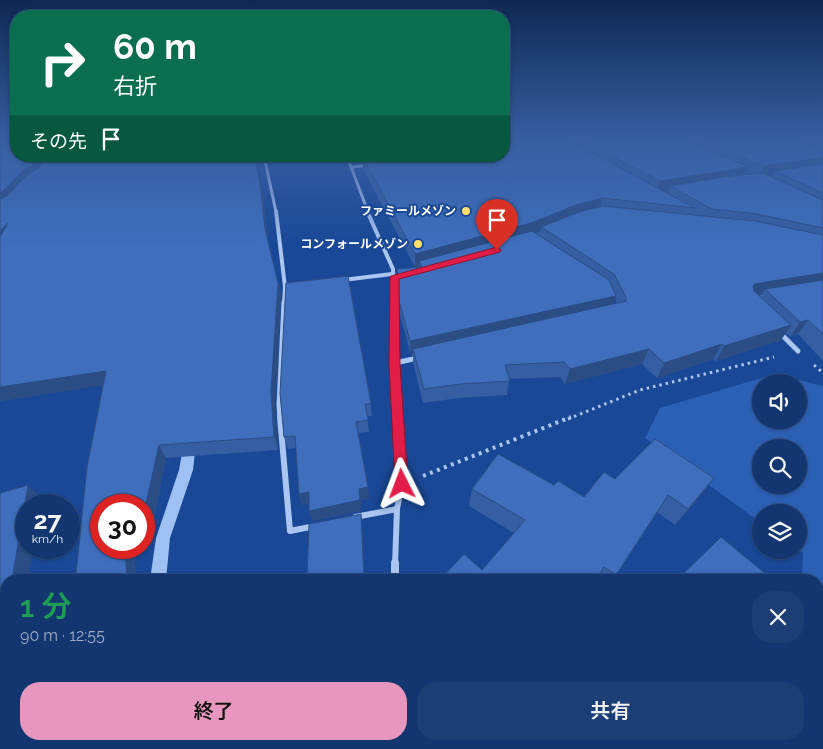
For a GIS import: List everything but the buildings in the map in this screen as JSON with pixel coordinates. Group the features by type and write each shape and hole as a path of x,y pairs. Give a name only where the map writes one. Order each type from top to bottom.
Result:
{"street":[{"path":"268,175 278,223 285,287 279,405 290,531 319,525"},
{"path":"354,175 361,197 393,269 395,364 402,484 397,509 395,574"},
{"path":"334,281 403,276"},
{"path":"285,287 295,286"},
{"path":"773,326 798,351"},
{"path":"395,364 422,357"},
{"path":"349,519 397,509"}],"path":[{"path":"402,484 640,390 798,351"}],"shaded area":[{"path":"752,381 752,429 807,429 807,382 823,386 823,574 802,574 803,559 807,559 807,504 752,504 752,516 645,438 660,408"}],"waterway":[{"path":"159,574 163,538 186,470 190,442"}],"place":[{"name":"ファミールメゾン","path":"466,211"},
{"name":"コンフォールメゾン","path":"418,244"}],"route":[{"path":"402,484 395,364 394,278 445,266 497,250"}]}
